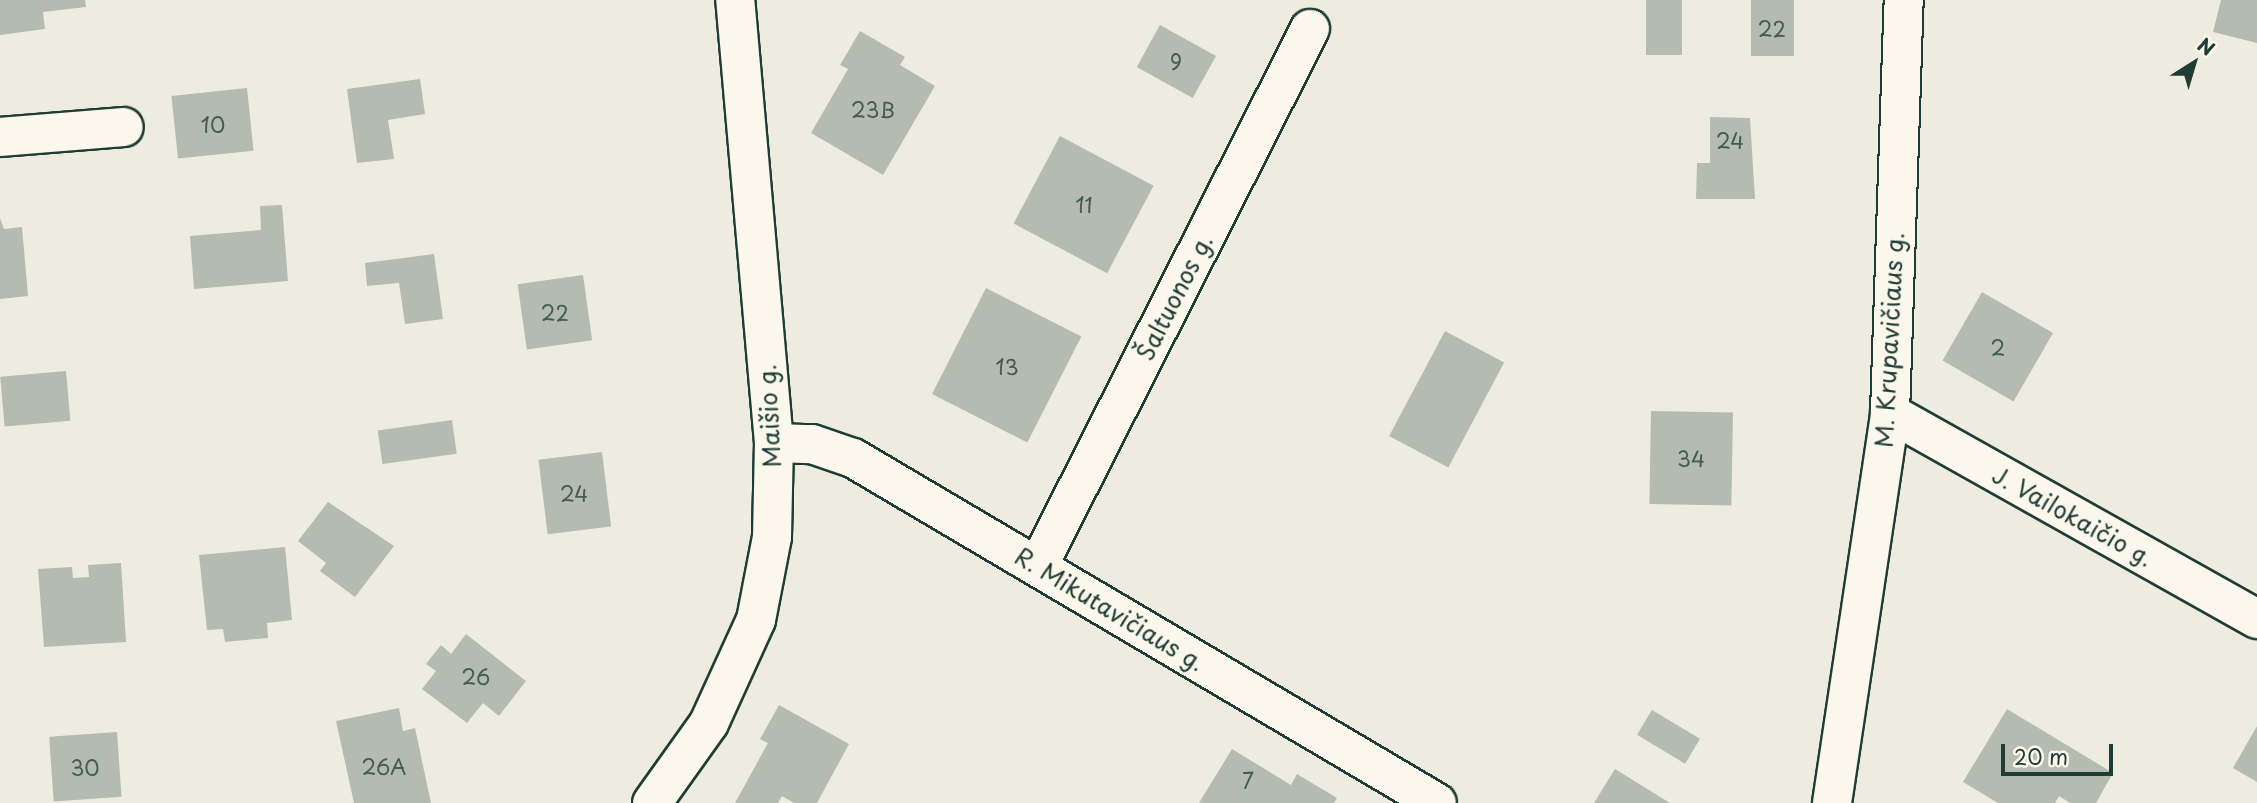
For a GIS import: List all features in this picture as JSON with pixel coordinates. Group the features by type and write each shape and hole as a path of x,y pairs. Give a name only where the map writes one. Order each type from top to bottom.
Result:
{"street":[{"name":"Maišio g.","path":"652,803 709,723 756,620 772,537 774,443 735,0"},
{"name":"M. Krupavičiaus g.","path":"1832,803 1890,413 1903,0"},
{"name":"Šaltuonos g.","path":"1038,566 1310,29"},
{"path":"0,136 124,127"},
{"name":"J. Vailokaičio g.","path":"1890,413 2257,619"},
{"name":"R. Mikutavičiaus g.","path":"774,443 812,444 853,458 1437,803"}],"building":[{"path":"0,0 85,0 86,7 43,12 45,29 0,35"},
{"path":"1646,0 1682,0 1682,55 1646,55"},
{"path":"1751,0 1794,0 1794,56 1751,56"},
{"path":"2221,0 2257,0 2257,43 2213,32"},
{"path":"1160,25 1216,56 1193,98 1137,67"},
{"path":"860,31 905,57 900,65 935,86 883,175 811,133 848,69 840,65"},
{"path":"420,79 425,114 388,120 394,159 357,163 347,89"},
{"path":"247,88 254,151 178,159 171,96"},
{"path":"1710,117 1750,118 1755,199 1696,199 1697,163 1710,163"},
{"path":"1060,136 1154,186 1107,273 1014,223"},
{"path":"282,205 288,281 194,289 190,236 261,230 260,206"},
{"path":"0,218 4,229 22,227 28,296 0,299"},
{"path":"434,254 443,319 405,324 399,283 367,286 365,263"},
{"path":"583,275 592,340 527,350 518,284"},
{"path":"986,288 1081,337 1027,443 932,394"},
{"path":"1982,292 2053,333 2014,401 1942,360"},
{"path":"1445,331 1504,362 1448,468 1389,436"},
{"path":"66,371 70,421 5,427 0,377"},
{"path":"1651,411 1733,412 1731,505 1649,504"},
{"path":"452,420 457,454 382,464 378,430"},
{"path":"602,452 611,526 548,534 538,460"},
{"path":"328,502 394,546 355,597 320,571 326,563 298,541"},
{"path":"285,547 292,620 267,623 268,638 225,642 223,629 207,630 199,555"},
{"path":"121,563 126,642 44,647 38,569 72,567 73,578 89,577 88,565"},
{"path":"466,634 526,681 499,716 483,703 467,723 422,689 436,671 426,664 441,645 451,654"},
{"path":"779,705 849,744 817,803 794,803 782,796 778,803 735,803 768,743 760,739"},
{"path":"399,708 403,731 415,728 431,803 354,803 336,721"},
{"path":"2007,709 2113,773 2096,803 2070,803 2059,796 2055,803 1998,803 1963,782"},
{"path":"1652,710 1700,739 1685,764 1637,735"},
{"path":"2257,726 2257,782 2233,768"},
{"path":"117,732 122,797 54,802 49,737"},
{"path":"1232,749 1291,785 1297,774 1337,798 1334,803 1199,803"},
{"path":"1615,769 1670,803 1594,803"}]}
